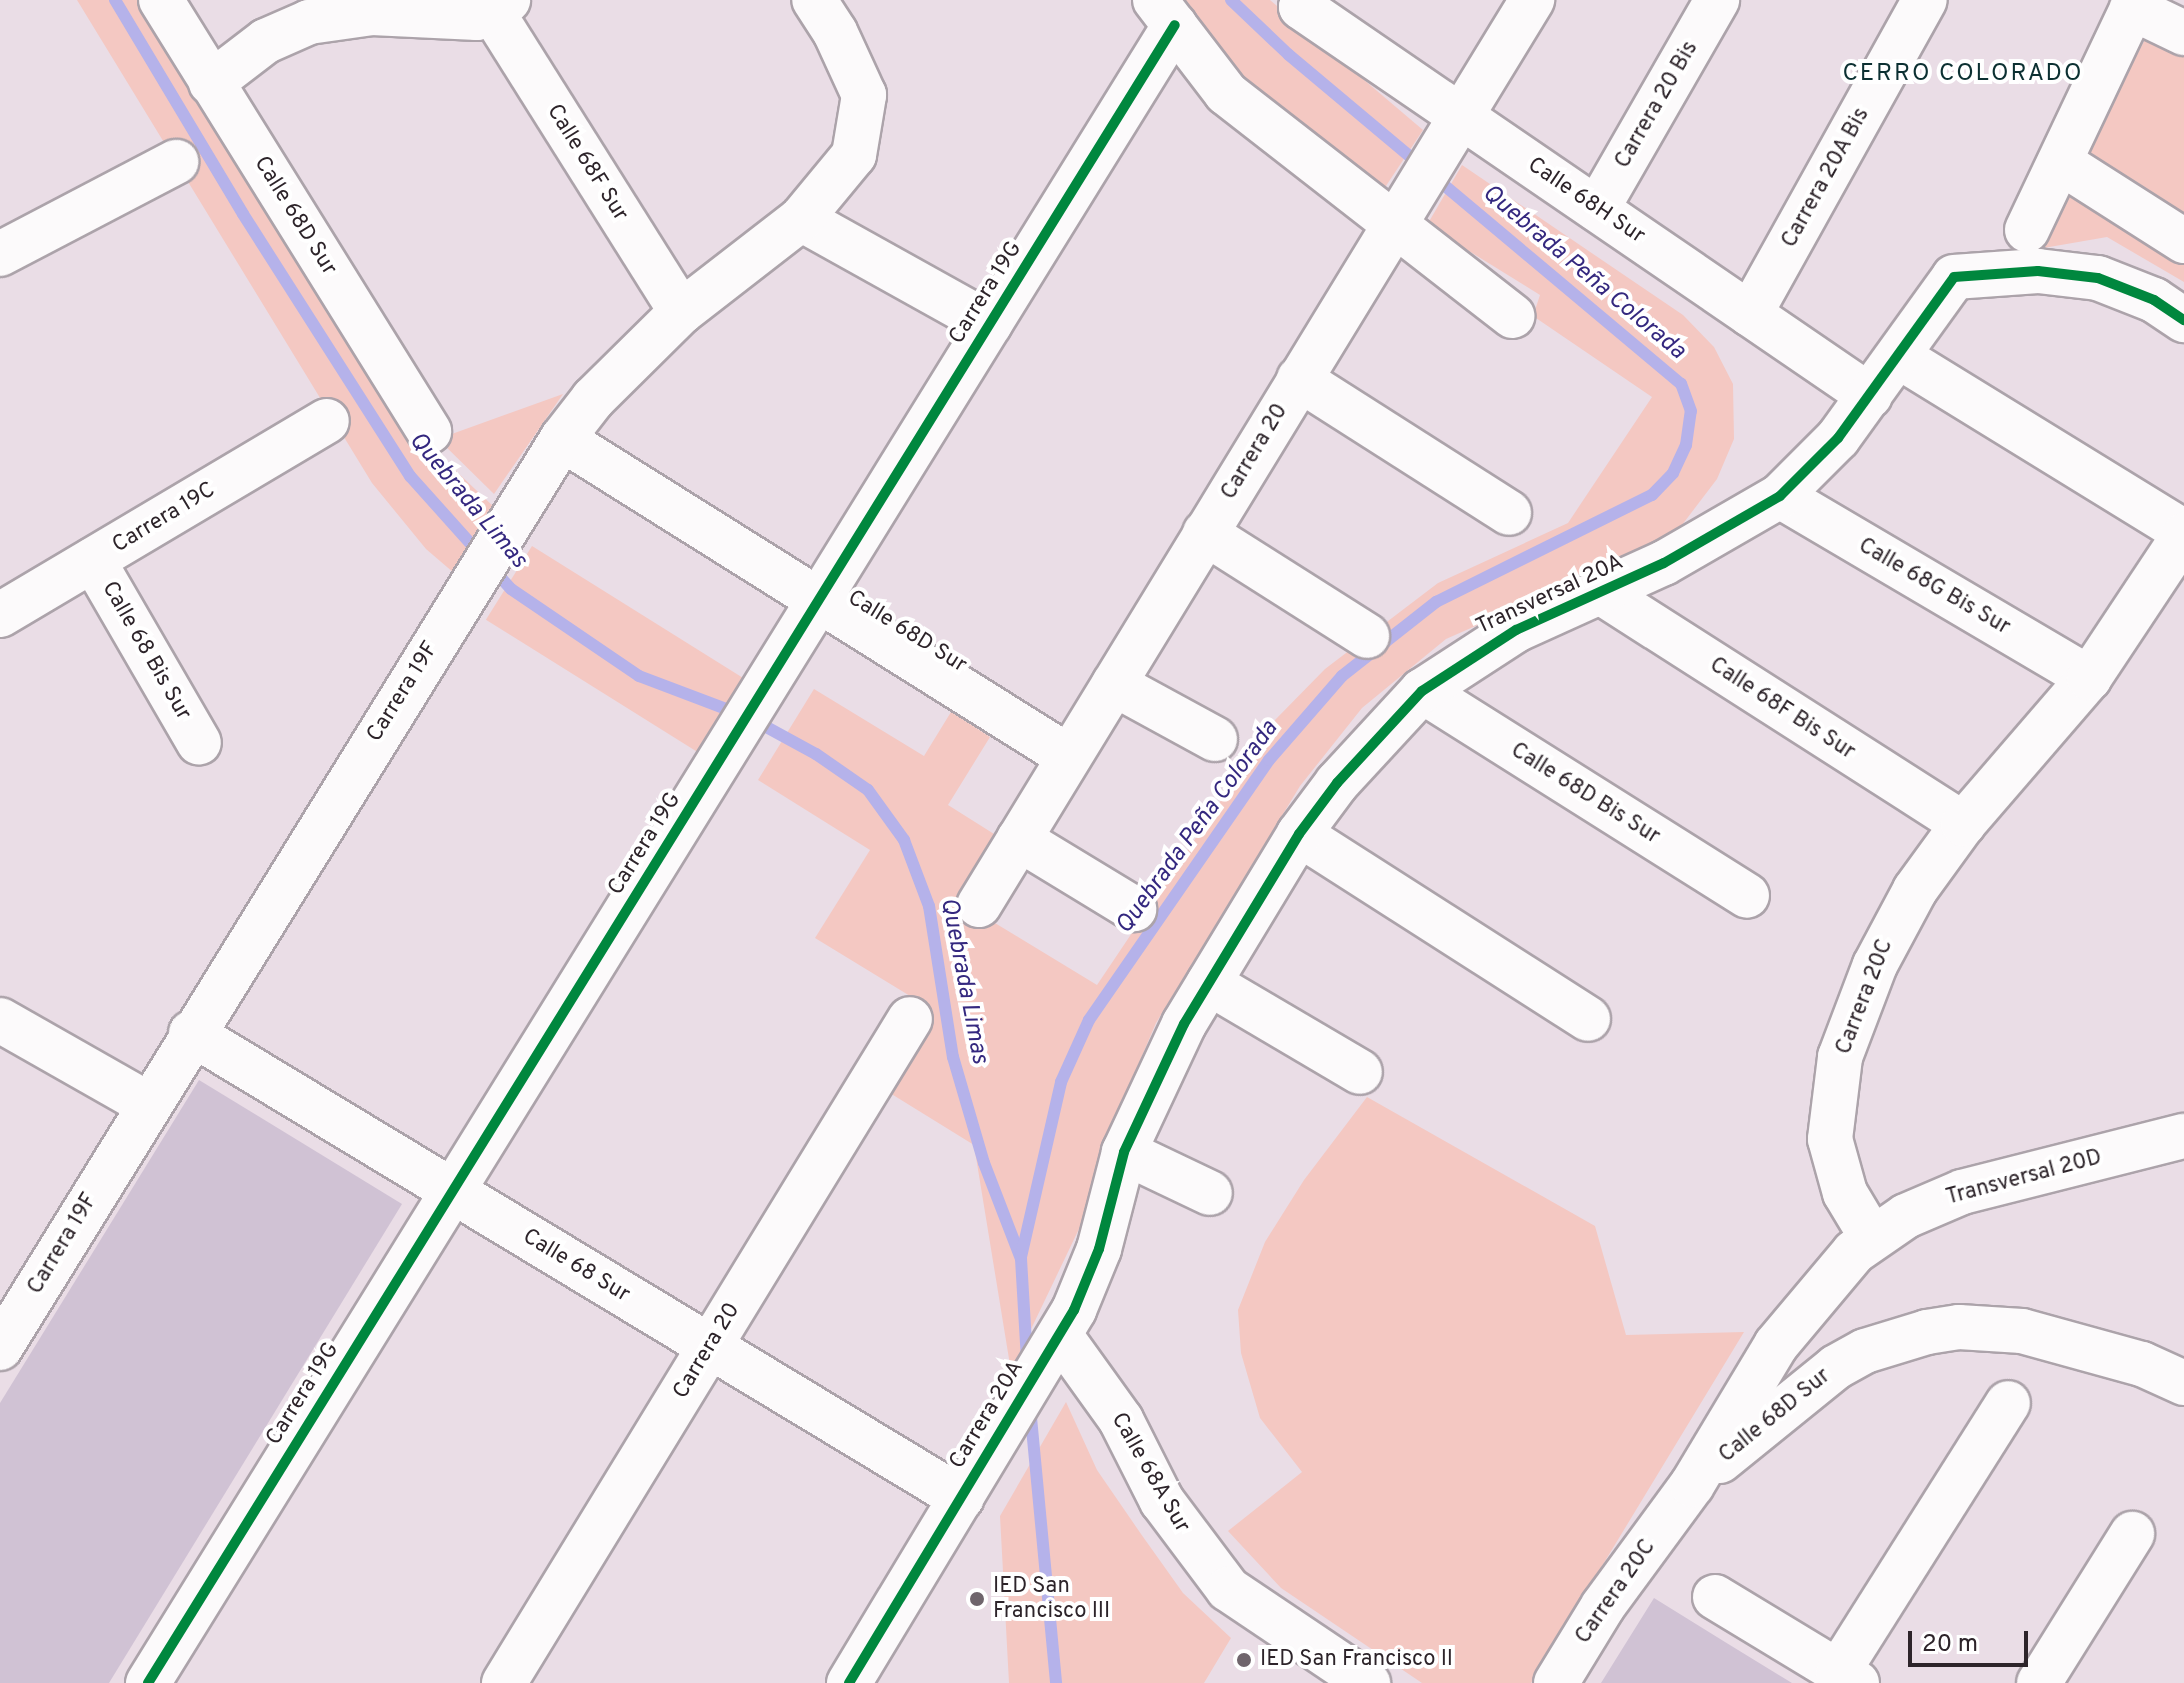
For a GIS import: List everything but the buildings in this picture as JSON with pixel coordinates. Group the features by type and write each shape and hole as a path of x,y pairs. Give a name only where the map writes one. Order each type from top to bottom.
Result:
{"street":[{"name":"Calle 68D Sur","path":"161,0 429,431"},
{"name":"Carrera 19F","path":"0,1348 191,1033 562,439 593,399 681,312 801,219 854,155 864,95 835,32 814,0"},
{"name":"Carrera 20","path":"979,905 1532,0"},
{"name":"Carrera 20 Bis","path":"1597,209 1717,0"},
{"name":"Carrera 20A Bis","path":"1750,314 1925,0"},
{"name":"Calle 68H Sur","path":"1303,3 1450,132 1597,209 1870,396"},
{"path":"2027,230 2134,4 2184,33"},
{"path":"211,83 266,41 309,22 372,13 477,18 501,7"},
{"name":"Calle 68F Sur","path":"501,7 681,312"},
{"path":"1165,13 1226,93 1403,209 1512,316"},
{"name":"Carrera 19G","path":"148,1683 990,324 1165,13"},
{"path":"0,254 176,162"},
{"path":"2060,162 2184,241"},
{"path":"801,219 990,324"},
{"name":"Transversal 20A","path":"1124,1152 1162,1063 1299,834 1337,783 1422,691 1516,630 1602,593 1722,532 1780,496 1809,471 1870,396 1944,285 1954,277 2068,273 2126,287 2184,320"},
{"path":"1898,356 2184,534"},
{"path":"1299,379 1509,513"},
{"name":"Carrera 19C","path":"0,615 327,421"},
{"name":"Calle 68D Sur","path":"562,439 1069,757"},
{"name":"Calle 68G Bis Sur","path":"1780,496 2089,678"},
{"path":"1205,533 1367,636"},
{"name":"Carrera 20C","path":"1556,1683 1603,1606 1692,1485 1785,1333 1828,1278 1872,1238 1845,1193 1832,1155 1840,1057 1892,930 1963,824 2089,678 2184,534"},
{"name":"Calle 68 Bis Sur","path":"93,560 199,743"},
{"name":"Calle 68F Bis Sur","path":"1602,593 1963,824"},
{"path":"1114,684 1215,739"},
{"name":"Calle 68D Bis Sur","path":"1422,691 1747,896"},
{"path":"1299,834 1588,1019"},
{"path":"1019,839 1134,909"},
{"path":"1209,983 1360,1072"},
{"name":"Carrera 20","path":"504,1683 910,1019"},
{"path":"0,1020 148,1104"},
{"name":"Calle 68 Sur","path":"191,1033 961,1498"},
{"name":"Transversal 20D","path":"1872,1238 1906,1216 1962,1192 2184,1136"},
{"path":"1124,1152 1210,1193"},
{"name":"Carrera 20A","path":"849,1683 1051,1349 1099,1249 1124,1152"},
{"name":"Calle 68D Sur","path":"1692,1485 1836,1367 1875,1347 1927,1332 1959,1327 2022,1331 2142,1364 2184,1383"},
{"name":"Calle 68A Sur","path":"1051,1349 1121,1420 1162,1501 1228,1589 1368,1683"},
{"path":"1715,1597 1848,1677 2008,1403"},
{"path":"2039,1683 2132,1534"}],"shaded area":[{"path":"77,0 147,0 419,436 494,507 454,573 426,549 372,483"},
{"path":"1183,0 1270,0 1423,130 1380,195 1241,74"},
{"path":"2148,34 2184,45 2184,282 2107,237 2032,250"},
{"path":"1462,165 1683,315 1714,347 1733,384 1734,439 1717,479 1682,525 1627,559 1446,639 1362,708 1300,786 1156,1023 1102,1150 1089,1208 1011,1371 974,1145 885,1090 933,1010 815,938 870,850 758,780 814,689 924,756 951,712 990,737 948,805 1002,839 962,903 1097,985 1275,720 1325,669 1438,583 1568,523 1652,397 1533,316 1540,295 1427,225"},
{"path":"563,394 494,494 438,439"},
{"path":"532,546 743,678 697,752 486,620"},
{"path":"1367,1097 1595,1226 1626,1335 1744,1332 1531,1683 1422,1683 1281,1588 1228,1531 1302,1472 1260,1418 1241,1353 1238,1310 1265,1242 1304,1180"},
{"path":"1066,1402 1097,1470 1141,1534 1183,1593 1231,1638 1204,1683 1009,1683 1000,1516"}],"waterway":[{"name":"Quebrada Limas","path":"115,0 243,214 410,476 480,554"},
{"name":"Quebrada Peña Colorada","path":"1021,1257 1061,1082 1089,1020 1269,760 1342,676 1436,602 1652,495 1673,473 1686,445 1691,411 1681,384 1289,55 1231,0"},
{"name":"Quebrada Limas","path":"492,568 511,589 639,676 750,718 816,754 868,790 904,840 929,906 953,1057 984,1163 1021,1259 1027,1361"},
{"name":"Quebrada Limas","path":"1030,1407 1056,1683"}],"cycle path":[{"path":"148,1683 1175,25"},
{"path":"849,1683 1074,1310 1099,1249 1124,1152 1184,1024 1299,834 1337,783 1422,691 1516,630 1664,563 1780,496 1838,438 1954,277 2038,271 2098,278 2154,300 2184,320"}],"place":[{"name":"IED San Francisco III","path":"977,1599"},
{"name":"IED San Francisco II","path":"1244,1660"}],"district":[{"name":"CERRO COLORADO","path":"1963,75"}]}
